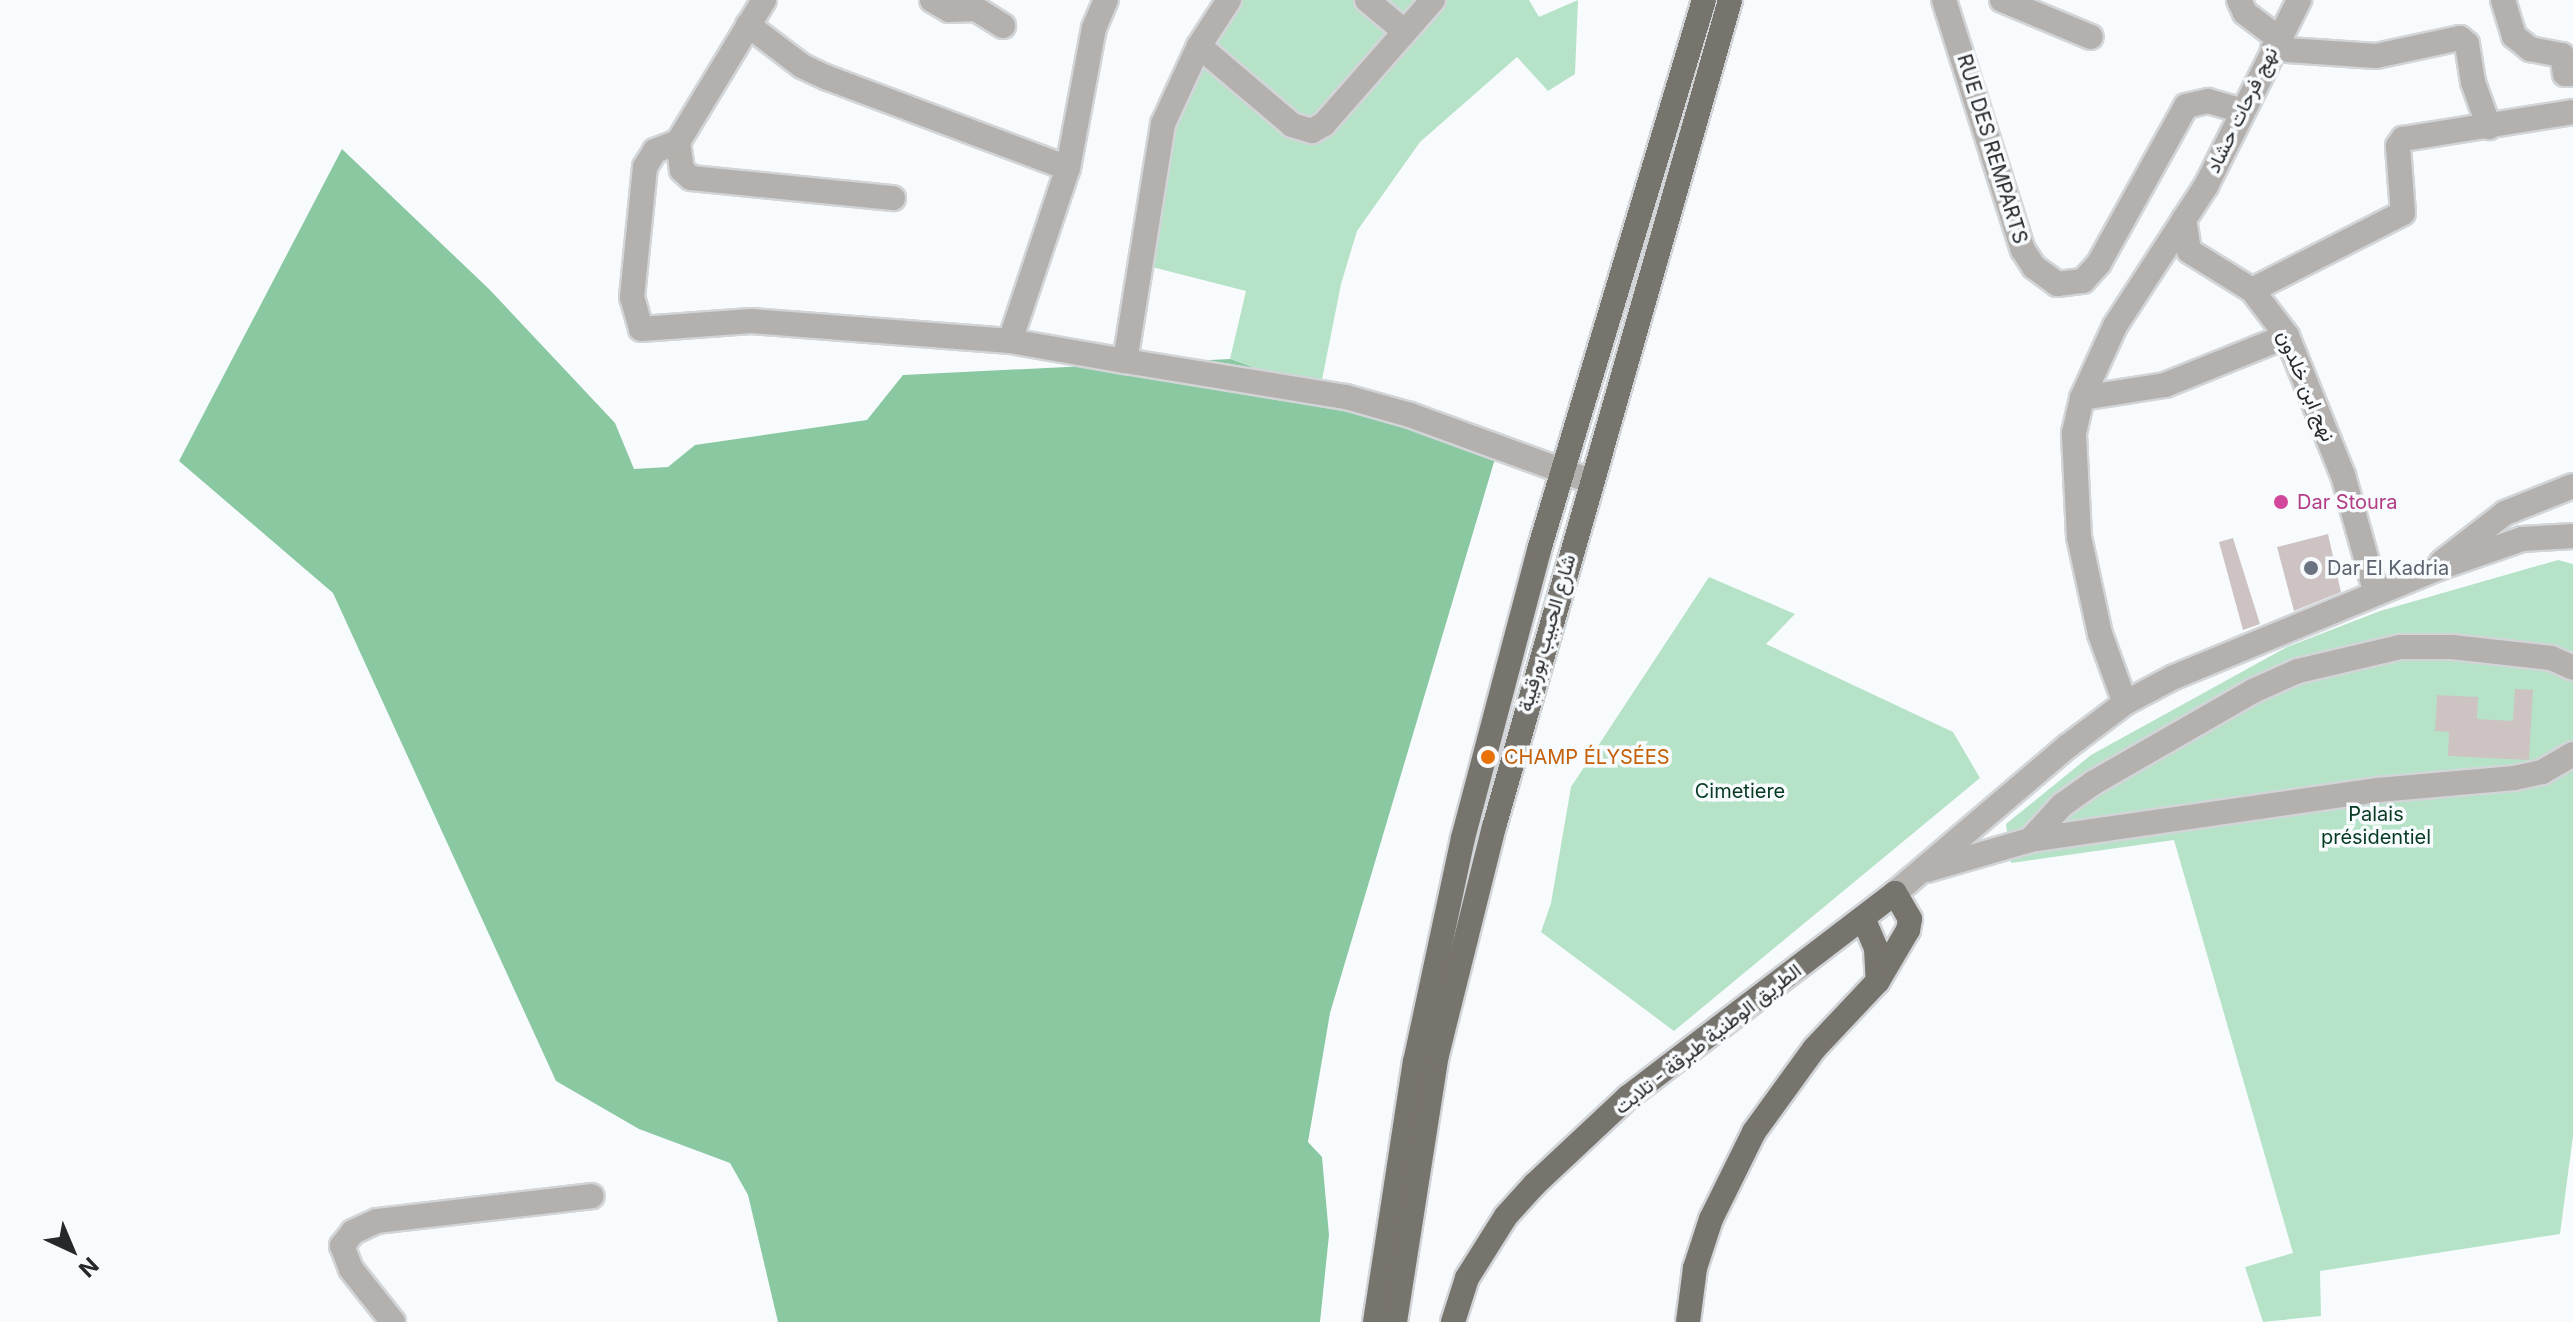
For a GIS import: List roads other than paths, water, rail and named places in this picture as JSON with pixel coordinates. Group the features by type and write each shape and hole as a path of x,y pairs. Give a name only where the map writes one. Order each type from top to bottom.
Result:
{"main road":[{"name":"شارع الحبيب بورقيبة","path":"1375,1322 1415,1062 1463,838 1562,473 1704,0"},
{"name":"شارع الحبيب بورقيبة","path":"1395,1322 1437,1055 1494,827 1590,481 1730,0"},
{"name":"الطريق الوطنية طبرقة - تلابت","path":"1453,1322 1475,1265 1506,1216 1535,1184 1628,1097 1864,920 1895,893"},
{"path":"1688,1322 1695,1268 1711,1219 1754,1132 1814,1049 1878,981 1908,930 1910,919 1895,893"},
{"path":"1864,920 1876,948 1878,981"}],"street":[{"path":"764,0 678,142 655,151 645,167 632,297 636,326 641,329 751,321 1010,341 1346,397 1410,415 1590,481"},
{"path":"932,0 949,10 976,9 1003,26"},
{"path":"1010,341 1068,168 1094,28 1106,0"},
{"path":"1125,361 1163,124 1199,46 1229,0"},
{"path":"1367,0 1404,31"},
{"path":"1199,46 1292,125 1312,131 1324,124 1433,0"},
{"name":"RUE DES REMPARTS","path":"1944,0 2023,250 2034,267 2057,284 2083,281 2099,263 2186,106 2208,101 2242,111"},
{"path":"2002,0 2091,37"},
{"path":"2239,0 2245,13 2275,43 2376,56 2460,38 2467,44 2473,82 2489,127"},
{"name":"نهج فرحات حشاد","path":"2125,703 2100,634 2079,537 2073,447 2082,398 2115,326 2184,219 2299,0"},
{"path":"2503,0 2514,36 2530,49 2562,55 2565,74 2573,74"},
{"path":"748,25 802,66 828,78 1068,168"},
{"path":"2252,290 2403,213 2398,146 2403,139 2573,112"},
{"path":"678,142 682,170 691,178 893,198"},
{"name":"نهج ابن خلدون","path":"2184,219 2189,251 2252,290 2287,336 2343,475 2376,594"},
{"path":"2082,398 2165,385 2287,336"},
{"path":"2436,569 2505,513 2573,486"},
{"path":"1895,893 2125,703 2240,648 2436,569 2522,539 2573,536"},
{"path":"2030,840 2062,805 2093,783 2202,719 2298,671 2400,647 2452,647 2551,658 2573,668"},
{"path":"1920,871 2030,840 2378,790 2514,778 2542,772 2573,754"},
{"path":"393,1322 351,1269 342,1246 353,1232 377,1221 592,1196"}],"place":[{"name":"Dar Stoura","path":"2281,502"},
{"name":"Dar El Kadria","path":"2311,568"},
{"name":"CHAMP ÉLYSÉES","path":"1488,757"}],"park label":[{"name":"Cimetiere","path":"1740,791"},
{"name":"Palais présidentiel","path":"2376,826"}]}
